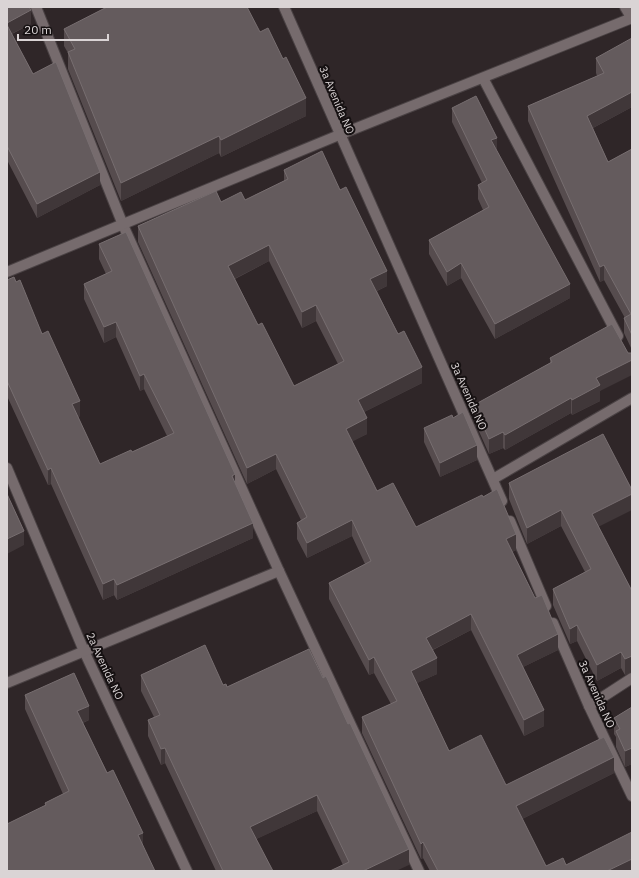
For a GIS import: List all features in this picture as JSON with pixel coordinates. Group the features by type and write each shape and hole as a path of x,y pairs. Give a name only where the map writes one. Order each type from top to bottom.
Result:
{"street":[{"path":"36,7 123,225 279,571 419,871"},
{"name":"3a Avenida NO","path":"284,7 339,135 493,479 589,706 632,796"},
{"path":"7,272 339,135 632,18 625,7"},
{"path":"483,78 625,349"},
{"path":"493,479 632,398"},
{"name":"2a Avenida NO","path":"7,468 84,651 187,871"},
{"path":"7,683 279,571"},
{"path":"589,706 632,678"}],"building":[{"path":"7,7 29,7 31,10 7,23"},
{"path":"107,7 247,7 260,32 268,28 283,59 286,57 306,98 221,140 219,136 121,183 68,52 75,49 64,29"},
{"path":"7,25 33,74 56,62 100,172 37,204 7,146"},
{"path":"632,38 632,92 587,116 608,162 632,149 632,335 624,318 631,314 604,265 600,267 528,106 604,73 596,58"},
{"path":"476,96 497,138 491,140 570,284 495,324 461,263 447,272 429,240 489,207 478,185 487,180 452,108"},
{"path":"322,151 340,190 346,187 387,271 370,279 398,334 404,331 422,367 358,400 367,418 346,429 377,491 393,483 416,527 482,495 483,497 497,489 516,534 506,539 535,598 542,595 558,634 517,655 544,710 524,720 471,614 426,638 437,658 411,671 449,751 481,735 506,785 604,737 614,757 516,806 546,866 563,858 566,865 632,832 632,859 607,871 438,871 423,842 421,844 362,717 397,701 374,657 369,660 329,583 371,561 352,520 307,543 297,523 307,517 276,454 247,468 138,226 216,191 221,202 241,192 245,200 288,179 284,170","holes":["269,245 302,312 316,305 344,361 294,386 262,323 258,325 228,266"]},
{"path":"126,232 235,474 232,476 253,523 117,585 114,579 103,584 51,468 48,470 7,381 7,280 14,277 16,282 20,280 42,334 48,331 80,401 72,404 100,464 131,450 132,452 174,433 144,374 140,376 116,322 104,327 84,284 112,271 99,244"},
{"path":"612,324 628,353 632,353 632,360 596,378 600,385 572,400 571,398 505,435 503,432 489,439 474,405 552,362 550,358"},
{"path":"463,412 477,445 440,463 424,428 452,415 453,418"},
{"path":"603,434 632,490 632,494 592,514 632,591 632,656 625,659 621,652 597,665 577,625 570,629 553,589 591,569 561,510 527,528 509,483"},
{"path":"7,494 24,531 7,539"},
{"path":"205,645 223,685 226,684 227,687 309,649 323,678 326,676 348,724 350,723 409,849 363,871 330,871 349,862 317,795 250,827 273,871 223,871 165,748 161,749 148,720 160,715 141,675"},
{"path":"74,673 89,706 77,711 107,773 113,770 143,833 138,835 155,871 7,871 7,824 46,805 45,803 69,791 25,695"},
{"path":"632,707 632,748 625,751 616,731 620,729 614,718"}]}
